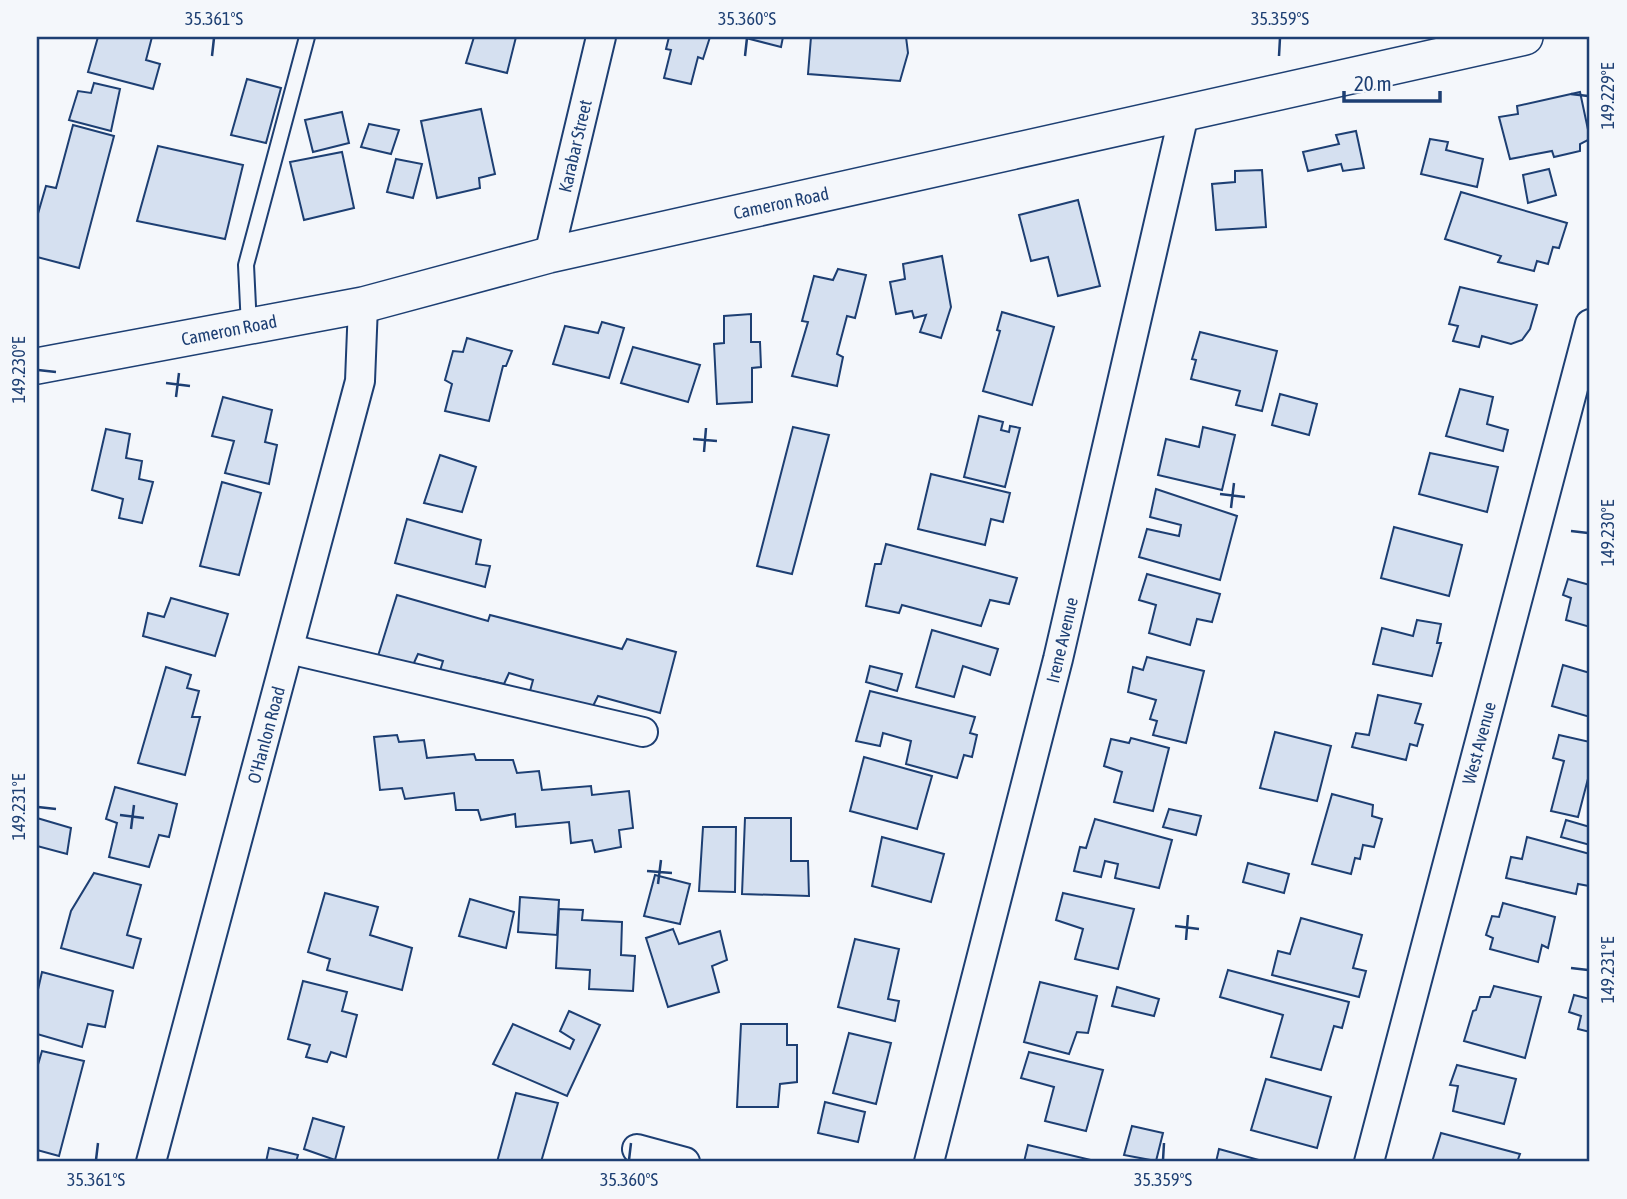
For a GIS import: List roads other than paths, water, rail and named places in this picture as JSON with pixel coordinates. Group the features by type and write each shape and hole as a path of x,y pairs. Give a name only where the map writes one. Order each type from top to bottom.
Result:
{"street":[{"name":"Karabar Street","path":"549,255 601,37"},
{"name":"Cameron Road","path":"37,366 363,305 549,255 1525,37"},
{"name":"Irene Avenue","path":"929,1162 1058,659 1184,114"},
{"name":"O'Hanlon Road","path":"151,1162 360,381 363,305"},
{"name":"West Avenue","path":"1368,1162 1590,324"},
{"path":"289,649 643,732"},
{"path":"637,1149 685,1162"}],"lane":[{"path":"249,327 246,265 307,37"}]}
